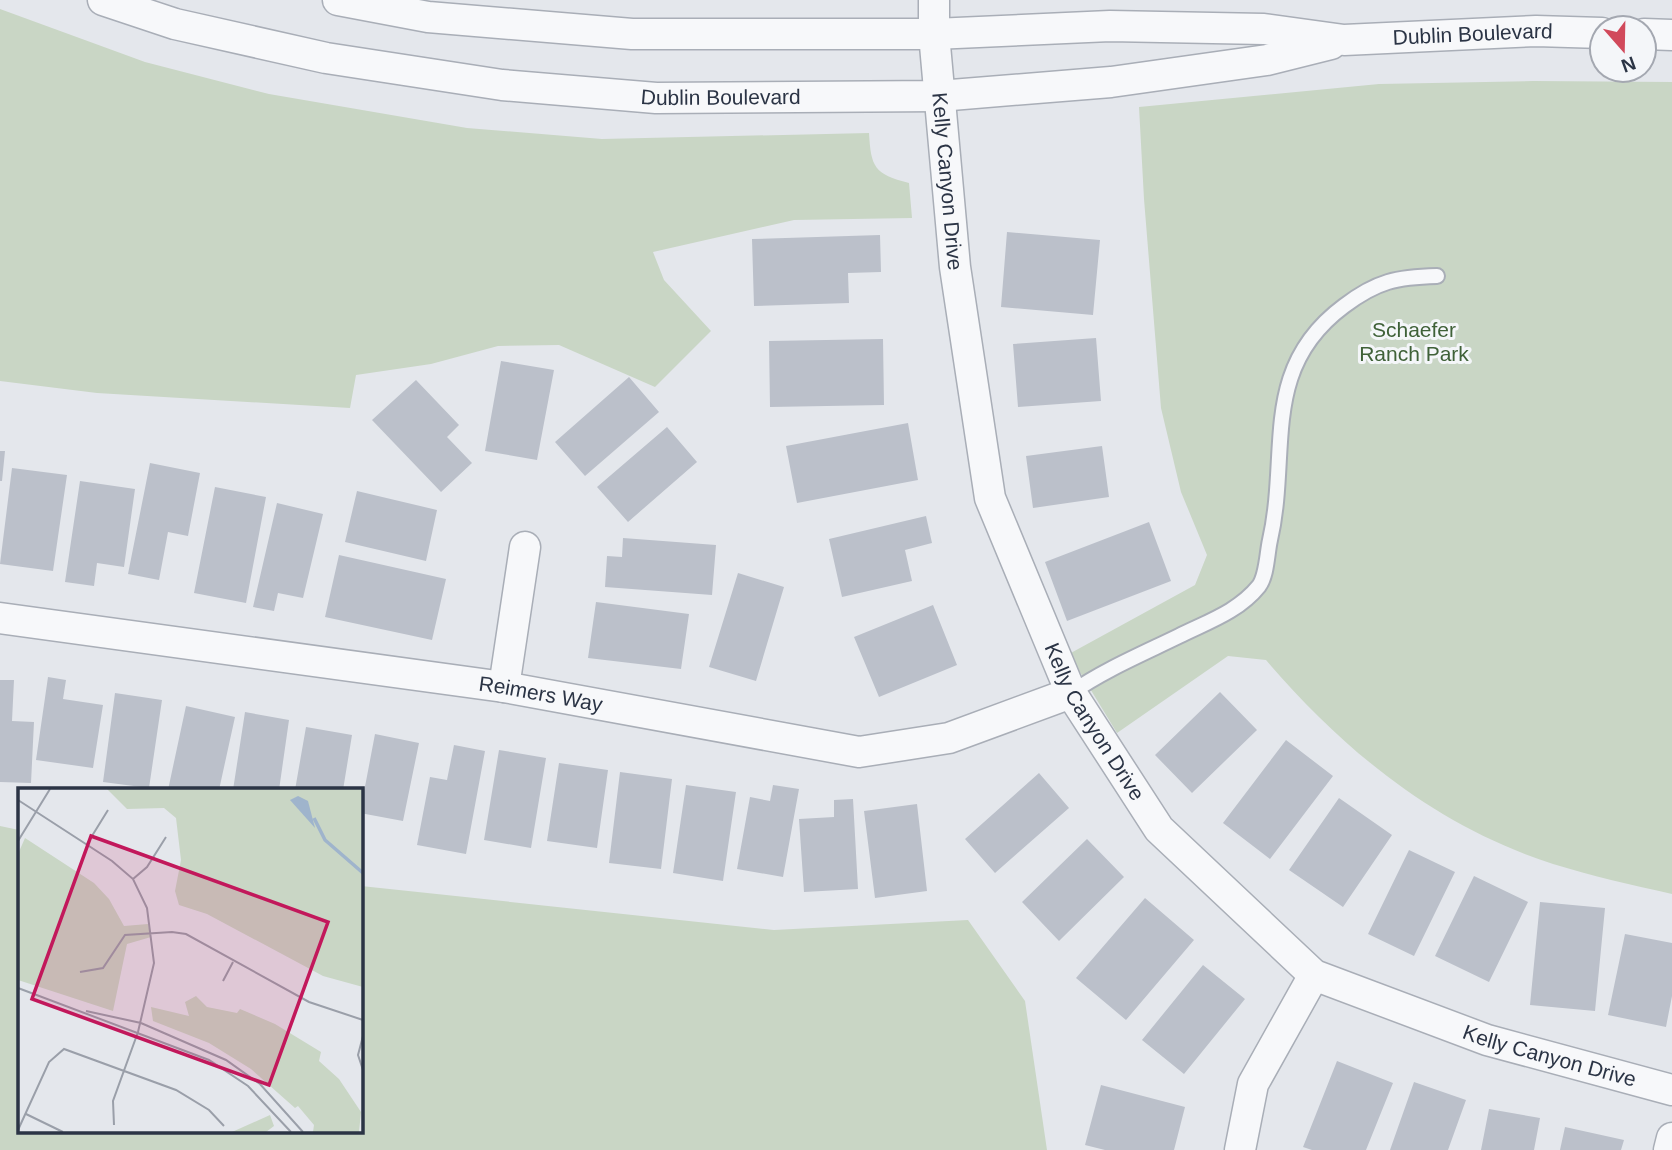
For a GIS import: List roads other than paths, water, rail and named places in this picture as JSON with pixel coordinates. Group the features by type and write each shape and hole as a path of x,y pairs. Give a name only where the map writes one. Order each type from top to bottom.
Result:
{"street":[{"name":"Dublin Boulevard","path":"103,0 175,24 326,58 502,85 656,98 939,96 1111,82 1267,60 1344,40"},
{"name":"Dublin Boulevard","path":"338,0 428,17 632,34 934,34 1110,26 1265,29 1344,40 1536,32 1588,33"},
{"name":"Kelly Canyon Drive","path":"934,0 934,34 955,267 990,498 1071,693 1159,828 1314,975 1487,1040 1672,1090"},
{"path":"504,687 525,547"},
{"name":"Reimers Way","path":"0,618 504,687 859,752 949,738 1071,693"},
{"path":"1240,1150 1253,1084 1314,975"},
{"path":"1670,1150 1672,1138"}],"lane":[{"path":"1071,693 1097,675 1235,609 1261,584 1275,520 1287,383 1298,355 1326,319 1362,292 1402,277 1437,276"}],"park label":[{"name":"Schaefer Ranch Park","path":"1414,342"}]}
